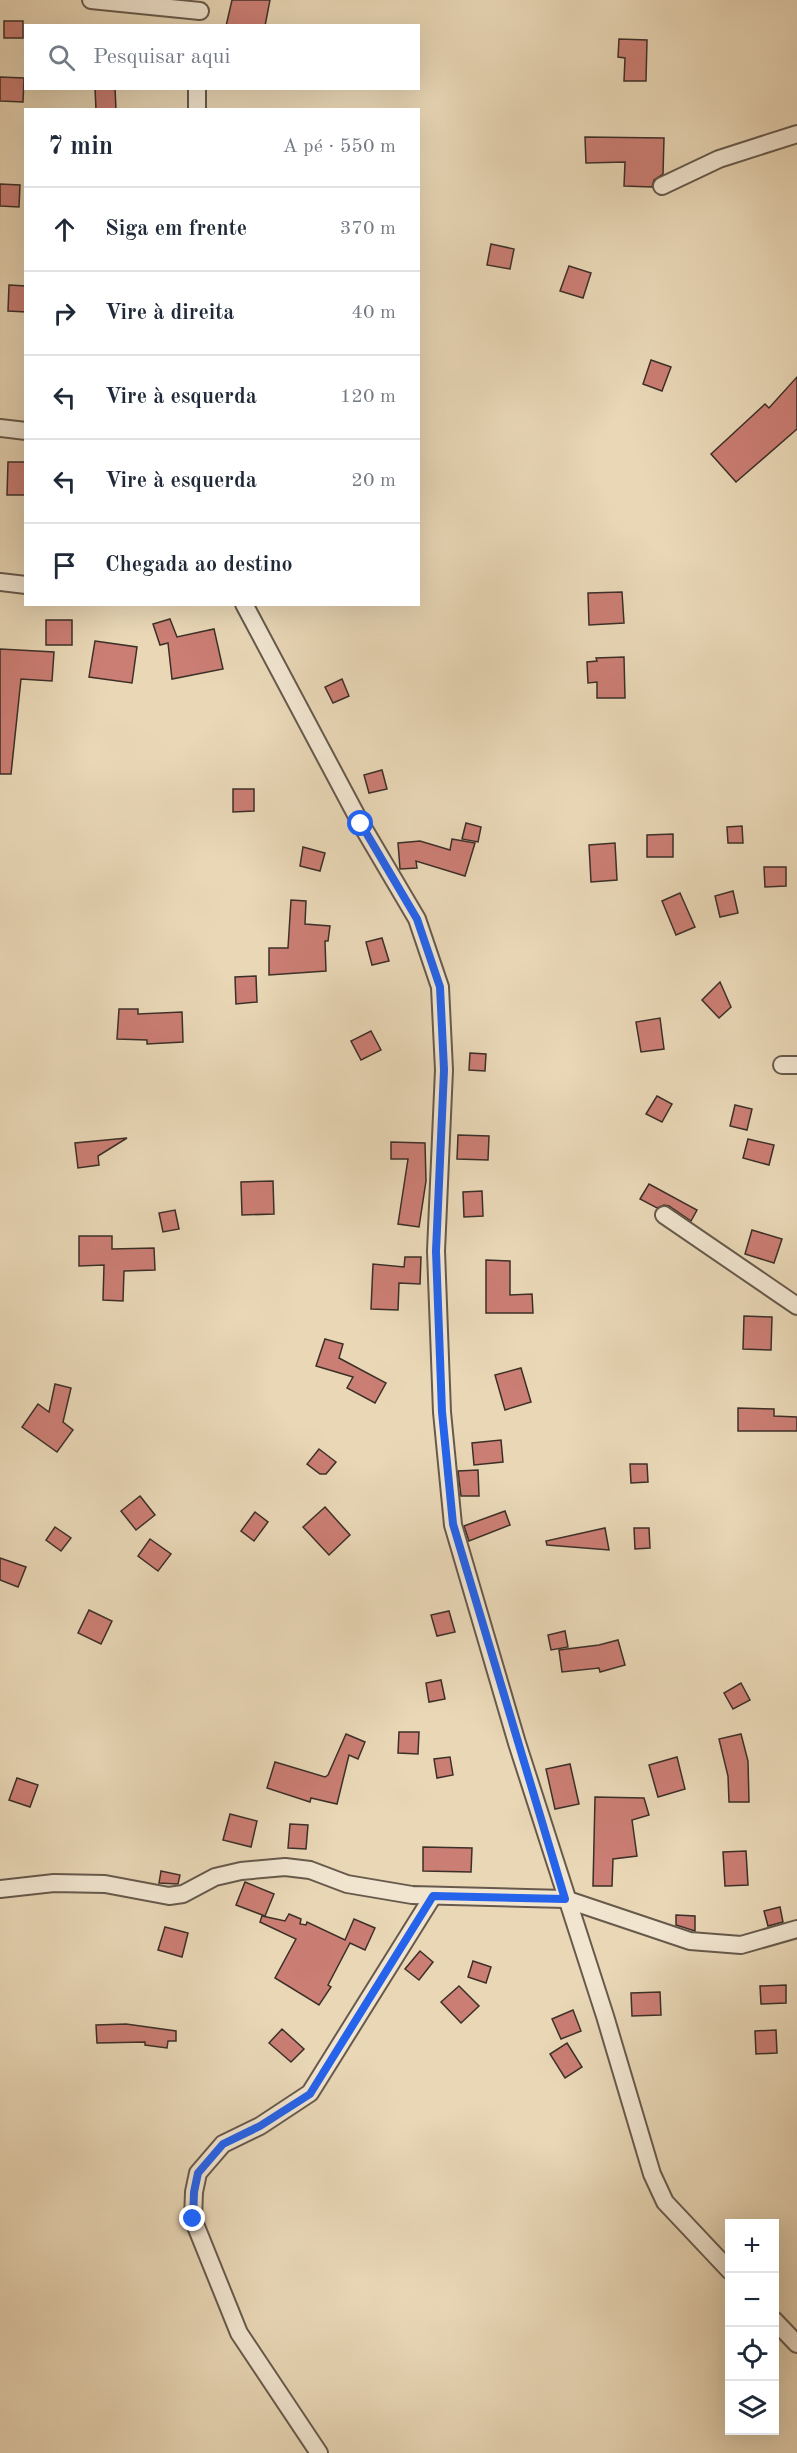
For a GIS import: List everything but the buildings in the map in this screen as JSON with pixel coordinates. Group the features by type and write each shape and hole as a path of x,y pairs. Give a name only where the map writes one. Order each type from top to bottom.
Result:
{"street":[{"path":"91,0 200,12"},
{"path":"197,90 197,108"},
{"path":"663,186 719,159 797,134"},
{"path":"0,428 24,431"},
{"path":"0,582 24,585"},
{"path":"245,606 361,824 417,919 440,987 444,1070 436,1251 442,1412 453,1524 565,1899 605,2016 652,2174 665,2202 725,2267"},
{"path":"664,1215 797,1306"},
{"path":"0,1889 54,1883 105,1884 168,1896 183,1894 215,1878 241,1871 285,1867 310,1870 346,1884 433,1896 565,1899 690,1941 741,1945 797,1929"},
{"path":"319,2453 239,2333 193,2219 194,2192 198,2173 223,2144 260,2126 310,2094 433,1896"},
{"path":"779,2324 797,2344"}],"route":[{"path":"193,2219 194,2192 198,2173 223,2144 260,2126 310,2094 433,1896 565,1899 453,1524 442,1412 436,1251 444,1070 440,987 417,919 361,824"}]}
